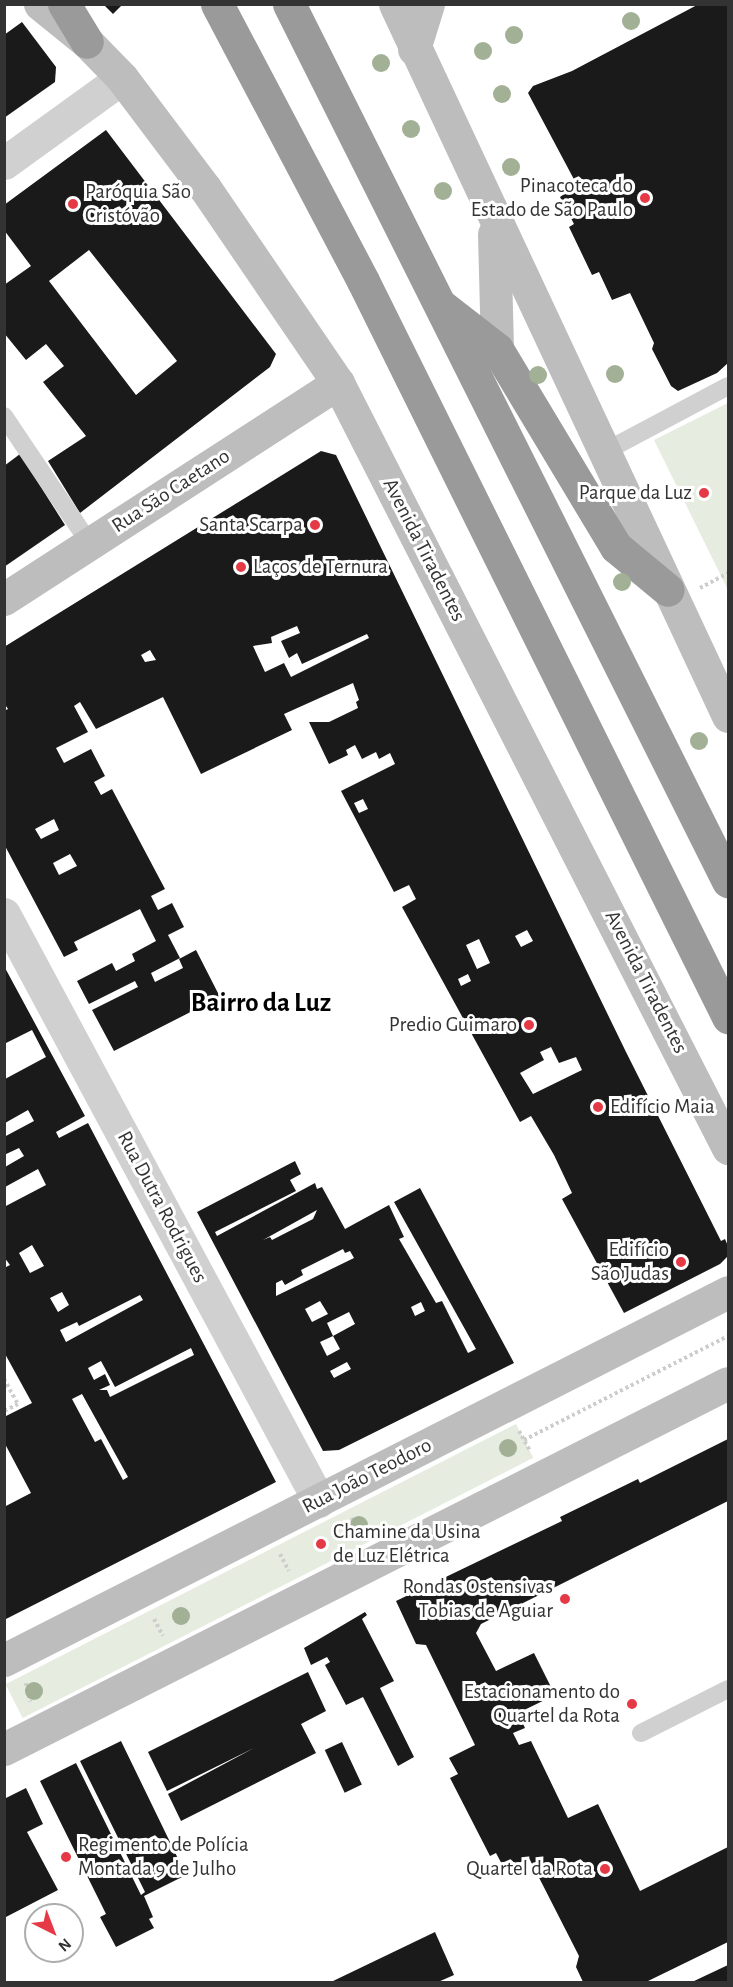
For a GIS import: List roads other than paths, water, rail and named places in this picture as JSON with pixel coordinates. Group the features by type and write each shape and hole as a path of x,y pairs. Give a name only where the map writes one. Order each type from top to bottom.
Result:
{"highway":[{"path":"64,4 87,42"},
{"path":"217,4 368,290 729,1017"},
{"path":"289,4 729,881"},
{"path":"437,303 497,349 616,547 668,590"}],"main road":[{"name":"Avenida Tiradentes","path":"40,4 87,42 122,78 205,188 338,382 729,1148"},
{"path":"395,4 494,220 729,716"},
{"path":"414,49 428,4"},
{"path":"494,220 497,349"},
{"name":"Rua São Caetano","path":"4,599 338,382"},
{"name":"Rua João Teodoro","path":"14,1667 333,1505 729,1292"},
{"path":"4,1749 729,1383"}],"street":[{"path":"4,163 122,78"},
{"name":"Rua Dutra Rodrigues","path":"4,914 333,1505"}],"lane":[{"path":"603,452 729,386"},
{"path":"4,416 90,544"},
{"path":"641,1732 729,1689"}],"place":[{"name":"Pinacoteca do Estado de São Paulo","path":"645,198"},
{"name":"Paróquia São Cristóvão","path":"73,204"},
{"name":"Parque da Luz","path":"704,493"},
{"name":"Santa Scarpa","path":"315,525"},
{"name":"Laços de Ternura","path":"241,567"},
{"name":"Predio Guimaro","path":"529,1025"},
{"name":"Edifício Maia","path":"598,1107"},
{"name":"Edifício São Judas","path":"681,1262"},
{"name":"Chamine da Usina de Luz Elétrica","path":"321,1544"},
{"name":"Rondas Ostensivas Tobias de Aguiar","path":"565,1599"},
{"name":"Estacionamento do Quartel da Rota","path":"632,1704"},
{"name":"Regimento de Polícia Montada 9 de Julho","path":"66,1857"},
{"name":"Quartel da Rota","path":"605,1869"}],"district":[{"name":"Bairro da Luz","path":"261,1003"}]}
